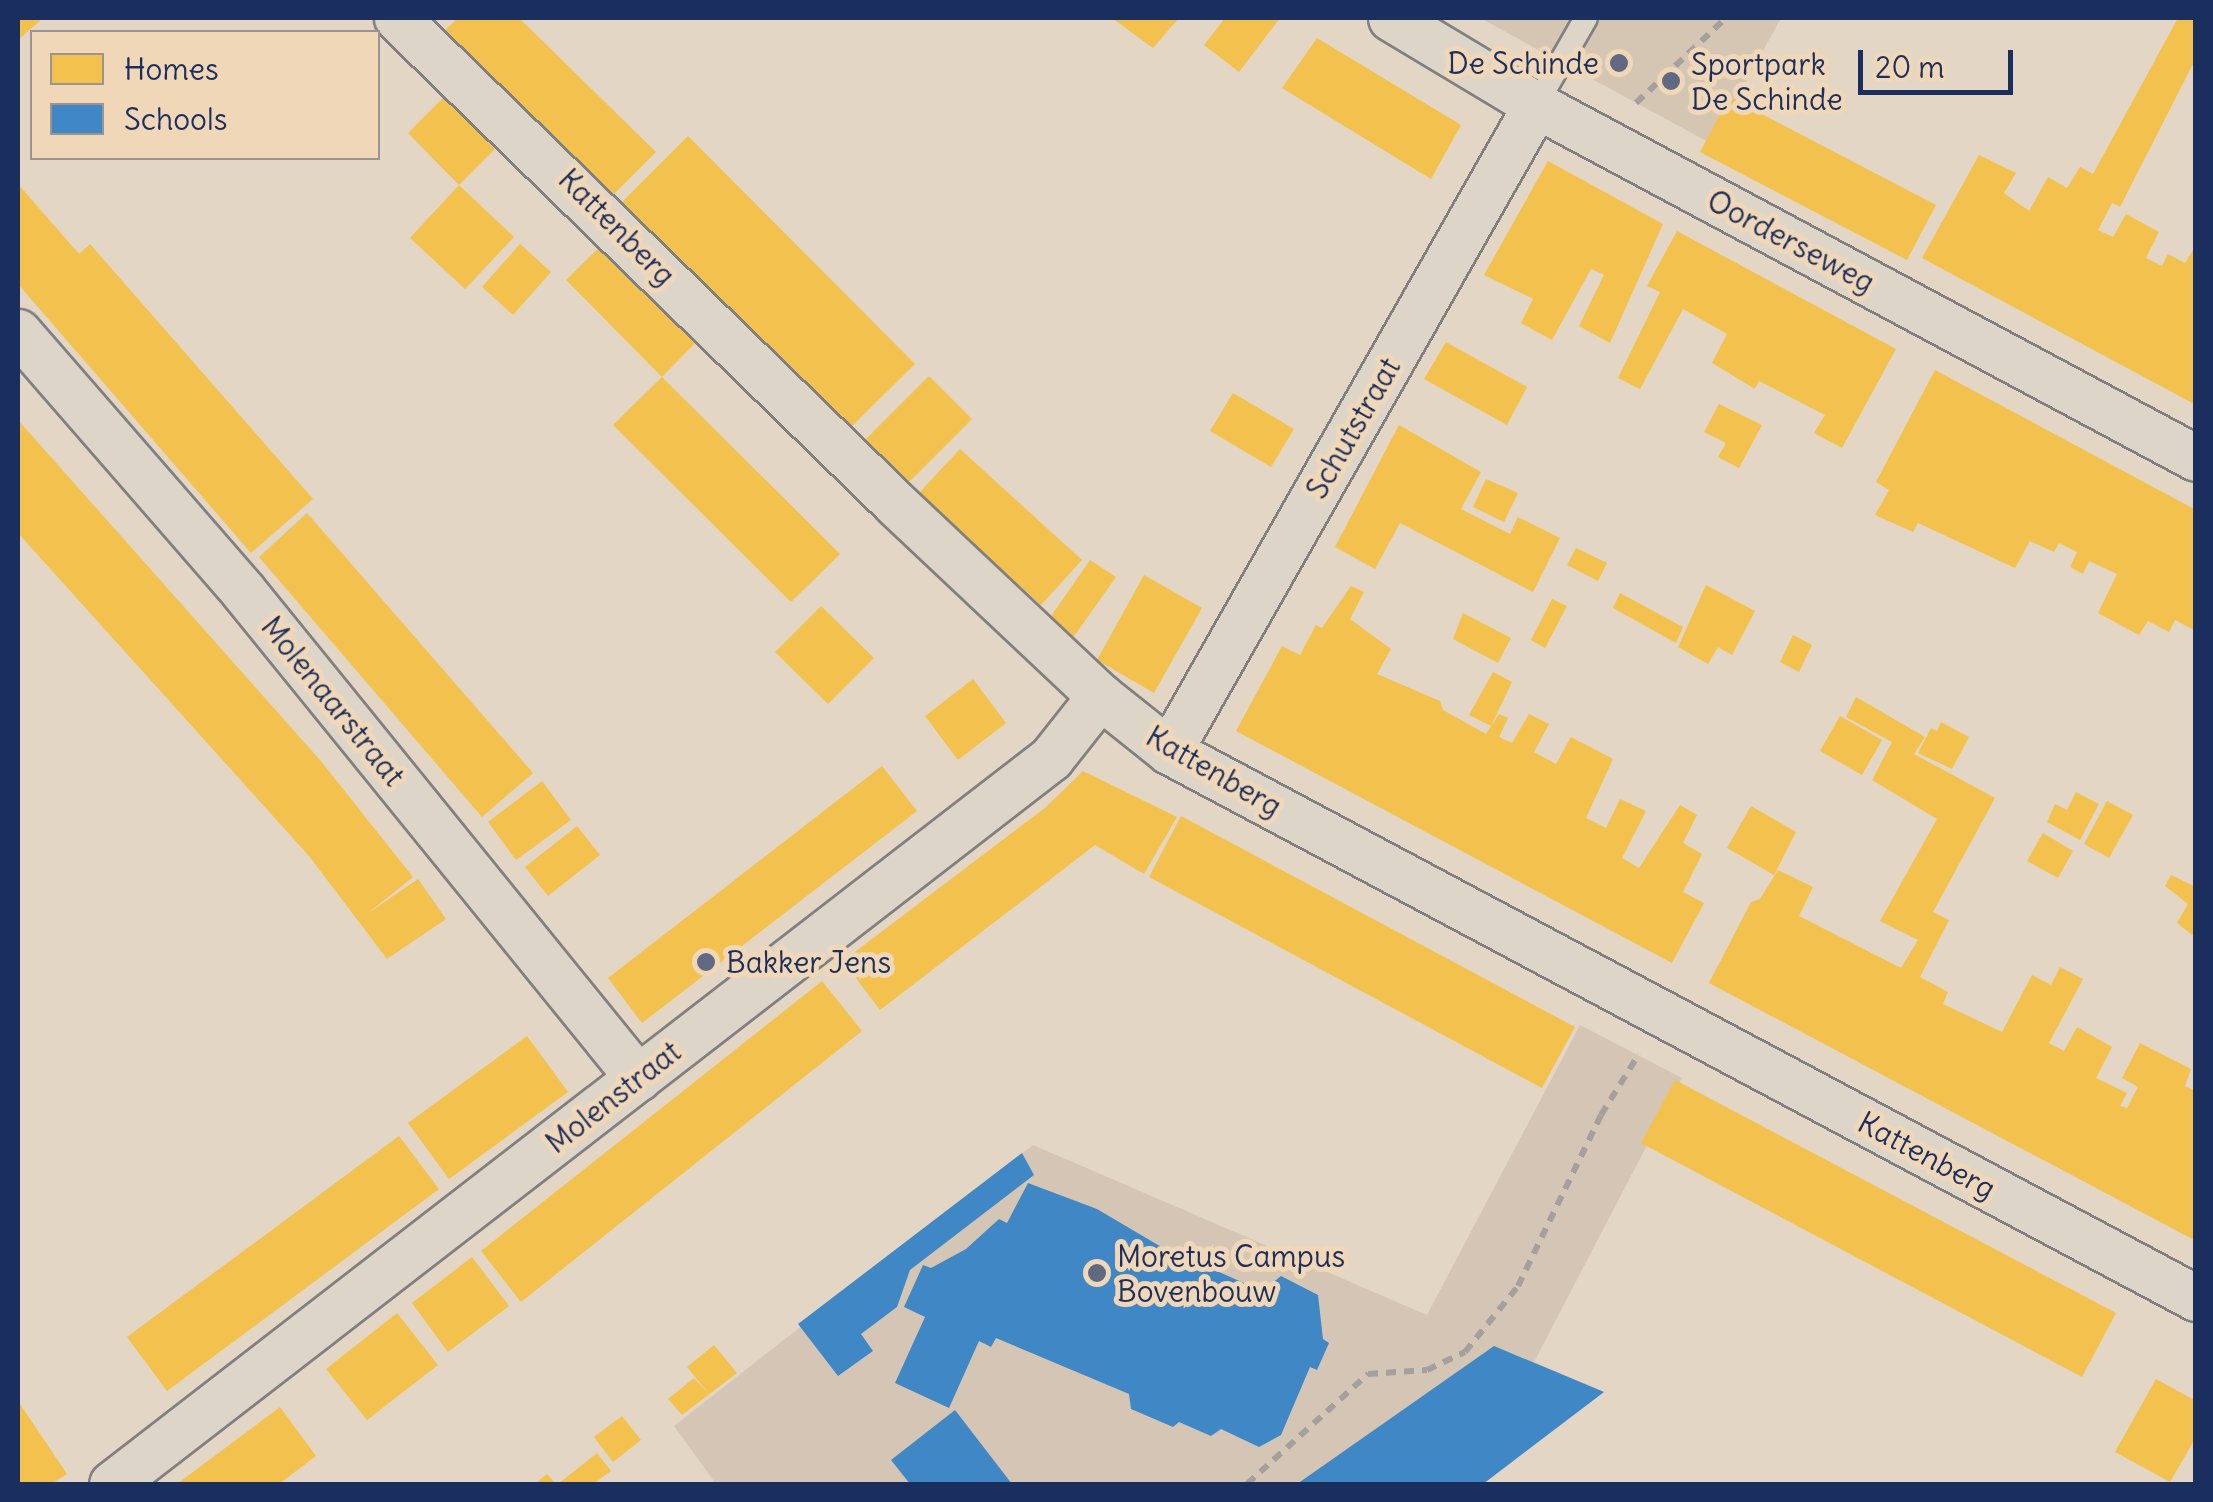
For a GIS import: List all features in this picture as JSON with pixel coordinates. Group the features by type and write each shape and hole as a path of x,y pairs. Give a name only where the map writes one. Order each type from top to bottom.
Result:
{"street":[{"name":"Kattenberg","path":"396,18 1100,696 1169,751 2196,1298"},
{"name":"Oorderseweg","path":"1391,18 1536,104 2196,458"},
{"name":"Schutstraat","path":"1169,751 1536,104"},
{"name":"Molenaarstraat","path":"18,332 244,591 638,1078"},
{"name":"Molenstraat","path":"112,1484 1052,758 1100,696"}],"lane":[{"path":"1536,104 1586,18"}],"path":[{"path":"1600,138 1726,18"},
{"path":"1246,1484 1368,1374 1427,1370 1465,1352 1518,1286 1601,1115 1664,1014"}],"shaded area":[{"name":"Sportpark De Schinde","path":"1480,18 1781,18 1712,144"},
{"name":"Moretus Campus Bovenbouw","path":"1580,1025 1682,1078 1534,1362 1604,1392 1483,1484 716,1484 674,1426 1033,1145 1427,1315"}],"building: Homes":[{"path":"18,18 43,18 18,40"},
{"path":"458,18 519,18 656,152 609,199 441,34"},
{"path":"1112,18 1179,18 1153,48"},
{"path":"1225,18 1280,18 1239,72 1204,45"},
{"path":"2178,18 2196,18 2196,58 2120,207 2112,203 2098,230 2113,237 2126,214 2159,232 2146,258 2162,266 2168,254 2185,263 2196,245 2196,405 1922,258 1979,155 2016,173 2004,193 2029,211 2048,177 2067,188 2080,167 2093,174"},
{"path":"1317,38 1461,125 1431,179 1282,88"},
{"path":"444,97 495,149 459,185 408,133"},
{"path":"1729,97 1936,205 1907,260 1700,152"},
{"path":"688,136 915,364 844,434 618,206"},
{"path":"1548,161 1663,224 1610,343 1579,326 1604,275 1591,269 1552,340 1521,323 1533,299 1484,275"},
{"path":"18,184 79,254 90,244 313,499 251,553 18,284"},
{"path":"459,185 514,237 465,289 410,238"},
{"path":"1677,231 1896,349 1842,448 1814,433 1825,415 1759,381 1755,389 1712,363 1727,334 1683,309 1640,389 1618,378 1660,292 1647,286"},
{"path":"608,239 703,335 662,377 566,280"},
{"path":"520,244 551,272 513,315 482,287"},
{"path":"1446,342 1527,387 1507,425 1424,379"},
{"path":"1935,370 2196,510 2196,631 2175,620 2169,632 2148,621 2139,635 2098,613 2117,574 2089,561 2083,574 2070,567 2077,552 2059,543 2054,552 2030,541 2015,568 1918,523 1913,532 1875,515 1889,490 1876,482"},
{"path":"929,376 972,419 906,485 863,442"},
{"path":"662,377 840,554 791,602 613,425"},
{"path":"1233,393 1294,429 1271,467 1210,431"},
{"path":"1719,404 1762,425 1739,468 1718,457 1726,443 1704,432"},
{"path":"18,420 320,760 413,877 367,914 418,879 446,919 387,959 309,856 18,533"},
{"path":"1399,425 1481,472 1461,509 1510,534 1518,517 1560,538 1533,592 1400,523 1375,569 1335,547"},
{"path":"960,449 1082,560 1041,605 918,494"},
{"path":"1486,479 1518,493 1504,522 1473,507"},
{"path":"307,513 533,773 482,817 259,557"},
{"path":"1576,548 1607,563 1598,581 1567,565"},
{"path":"1090,560 1116,577 1072,639 1047,622"},
{"path":"1144,575 1202,608 1154,693 1097,660"},
{"path":"1706,585 1755,611 1732,655 1718,647 1708,664 1678,647"},
{"path":"1351,586 1364,592 1350,619 1391,649 1377,674 1440,701 1443,710 1486,734 1499,714 1508,718 1499,737 1512,743 1529,714 1549,724 1534,752 1556,764 1571,737 1613,759 1586,818 1606,828 1620,799 1646,811 1622,858 1639,868 1680,805 1697,815 1683,843 1702,854 1683,892 1704,903 1672,963 1236,731 1282,646 1300,655 1316,625 1322,628"},
{"path":"1620,593 1683,627 1676,643 1613,608"},
{"path":"1552,599 1567,606 1545,648 1531,640"},
{"path":"821,606 874,658 828,704 775,652"},
{"path":"1463,613 1511,638 1498,663 1453,639"},
{"path":"1793,635 1812,645 1799,672 1780,662"},
{"path":"1493,672 1512,682 1491,726 1469,715"},
{"path":"973,679 1006,723 958,760 925,716"},
{"path":"1856,697 1925,737 1914,754 1995,798 1933,912 1949,920 1920,977 1948,992 1943,1004 2002,1032 2032,975 2051,985 2060,967 2083,979 2049,1043 2064,1051 2077,1027 2112,1047 2096,1078 2127,1093 2120,1106 2127,1108 2138,1087 2122,1078 2140,1043 2191,1069 2185,1086 2196,1091 2196,1241 1709,983 1751,902 1760,899 1778,870 1813,887 1799,916 1901,968 1918,940 1880,921 1937,819 1872,780 1892,742 1846,717"},
{"path":"1840,716 1882,740 1862,775 1820,751"},
{"path":"1941,722 1969,737 1952,769 1918,753 1931,728 1937,731"},
{"path":"882,766 917,811 642,1023 608,978"},
{"path":"1083,771 1177,817 1144,874 1095,845 880,1010 843,961 1046,807"},
{"path":"542,781 571,820 516,860 488,822"},
{"path":"2076,792 2099,804 2080,840 2047,822 2055,804 2067,810"},
{"path":"2107,801 2133,815 2109,858 2084,844"},
{"path":"1751,806 1796,832 1774,875 1727,848"},
{"path":"1181,816 1575,1027 1542,1088 1149,877"},
{"path":"577,826 600,855 548,896 525,867"},
{"path":"2043,833 2073,851 2058,878 2027,861"},
{"path":"2171,875 2196,887 2196,938 2177,923 2188,904 2165,886"},
{"path":"822,981 862,1031 521,1302 481,1251"},
{"path":"527,1036 568,1092 449,1179 408,1123"},
{"path":"1675,1080 2116,1313 2082,1377 1641,1143"},
{"path":"399,1136 439,1189 167,1391 127,1337"},
{"path":"472,1257 509,1306 448,1352 412,1303"},
{"path":"397,1313 438,1365 367,1420 326,1369"},
{"path":"714,1345 737,1373 682,1415 668,1399 694,1378 709,1394 687,1367"},
{"path":"2156,1379 2196,1401 2196,1437 2170,1482 2115,1452"},
{"path":"18,1401 67,1474 51,1484 18,1484"},
{"path":"280,1407 316,1456 279,1484 177,1484"},
{"path":"622,1416 641,1440 613,1462 594,1437"},
{"path":"597,1453 611,1471 593,1484 558,1484"},
{"path":"547,1474 556,1484 535,1484"}],"building: Schools":[{"path":"1022,1153 1034,1175 910,1270 897,1307 861,1334 873,1351 838,1376 798,1324"},
{"path":"1028,1183 1097,1209 1158,1245 1262,1291 1281,1276 1318,1295 1323,1339 1329,1343 1317,1370 1310,1367 1281,1435 1259,1447 1221,1429 1211,1436 1179,1422 1173,1427 1131,1409 1129,1394 996,1338 991,1347 979,1341 949,1408 895,1383 925,1317 904,1307 923,1265 931,1268 966,1249 999,1219 1007,1223"},
{"path":"1494,1346 1604,1392 1483,1484 1297,1484"},
{"path":"955,1410 1012,1484 910,1484 891,1460"}],"place":[{"name":"De Schinde","path":"1619,63"},
{"name":"Sportpark De Schinde","path":"1671,81"},
{"name":"Bakker Jens","path":"706,962"},
{"name":"Moretus Campus Bovenbouw","path":"1097,1273"}]}
